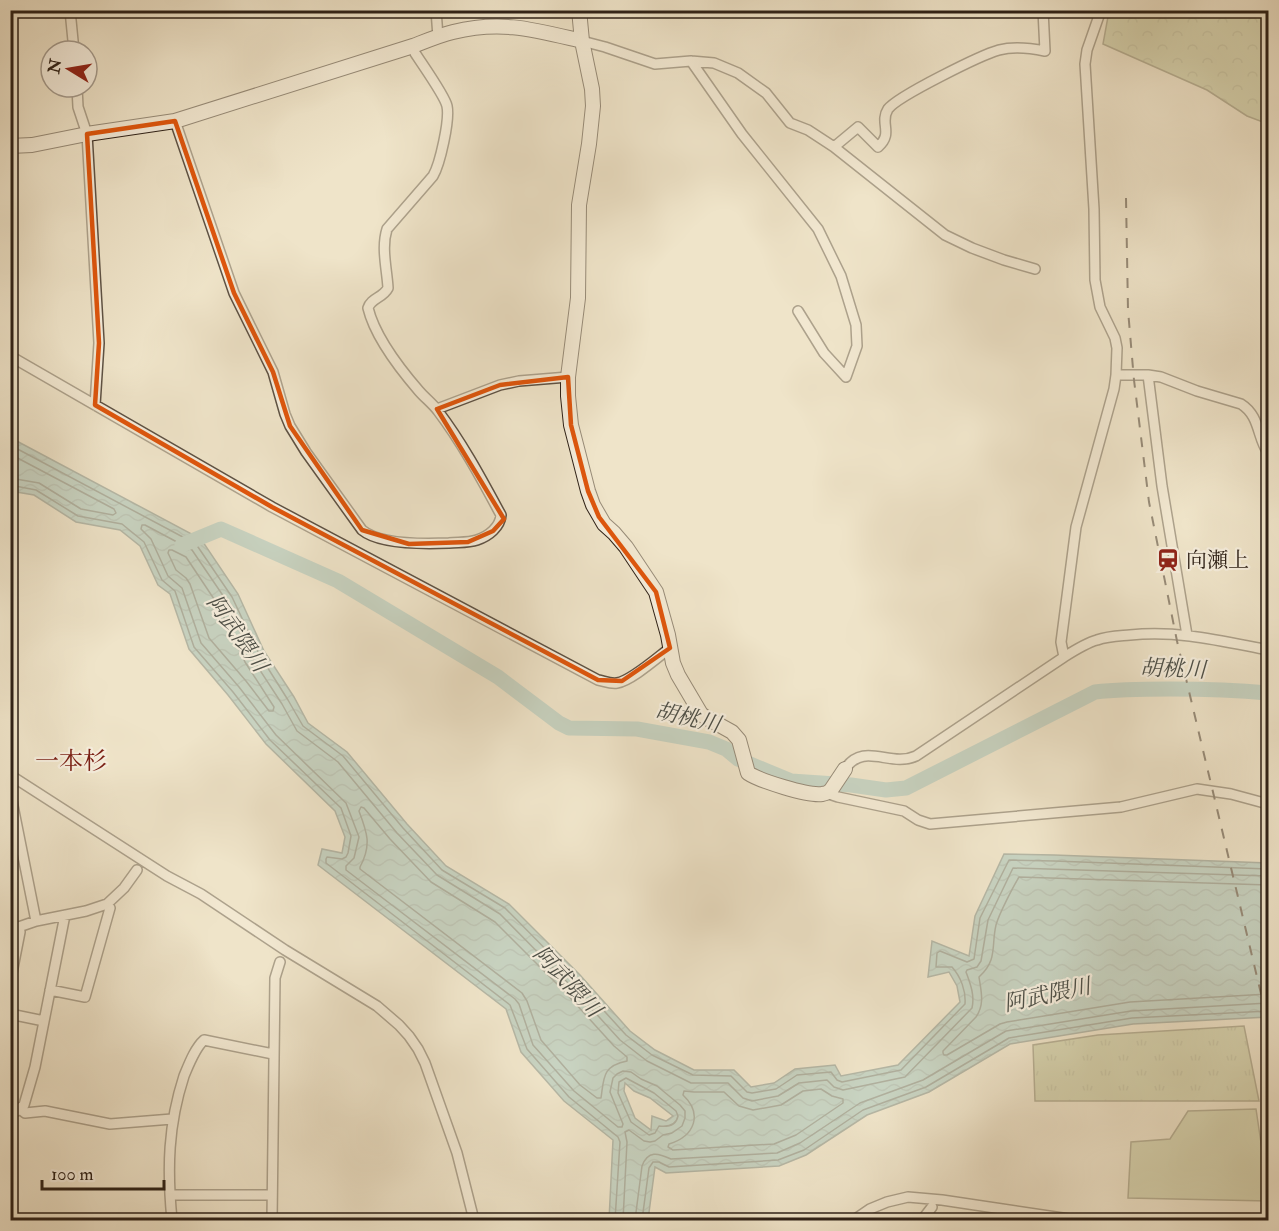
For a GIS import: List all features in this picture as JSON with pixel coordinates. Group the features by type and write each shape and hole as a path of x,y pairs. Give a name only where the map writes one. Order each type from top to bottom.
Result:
{"street":[{"path":"70,10 73,39"},
{"path":"436,10 438,37"},
{"path":"579,10 593,106 579,205 578,298 568,377 568,396 571,425 588,491 599,517 626,547 656,592 678,675 698,710 705,717 732,732 739,740 748,773 759,779 813,794 837,781"},
{"path":"834,147 858,127 878,147 883,142 886,132 884,117 889,108 905,96 971,62 998,50 1025,48 1045,51 1043,10"},
{"path":"1064,657 1062,642 1076,527 1116,375 1117,348 1100,307 1095,280 1094,209 1085,64 1101,10"},
{"path":"10,146 32,145 175,121 413,46 450,32 505,26 523,27 582,41 655,64 691,61 714,63 738,73 766,93 790,123 808,130 834,147 945,235 972,248 1035,269"},
{"path":"175,121 234,292 273,372 290,426 306,452 366,534 409,544 475,541 493,531 500,523 501,515 464,448 437,409 414,385 387,348 368,308 371,302 382,296 388,288 384,240 387,229 433,176 445,134 447,105 413,46"},
{"path":"691,61 742,134 818,229 841,276 856,325 857,346 846,377 824,353 798,311"},
{"path":"78,99 87,134 99,343 96,405"},
{"path":"10,356 272,507 598,680 611,683 622,681 670,648"},
{"path":"1116,375 1161,377 1197,392 1241,404 1248,409 1255,420 1269,453"},
{"path":"1148,375 1162,486 1187,635"},
{"path":"437,409 500,385 568,377"},
{"path":"1269,651 1187,635 1149,633 1104,638 1088,643 916,756 901,760 869,755 850,762 837,781 832,795 904,811 930,824 1121,807 1197,789 1222,792 1269,804"},
{"path":"10,775 167,876 201,894 285,950 377,1006 399,1025 418,1049 425,1063 457,1153 474,1221"},
{"path":"10,800 36,921"},
{"path":"15,928 107,904 124,888 137,870"},
{"path":"50,990 85,997 110,908 107,904"},
{"path":"15,1109 24,1105 35,1067 65,915"},
{"path":"10,983 20,932 15,928"},
{"path":"272,1221 275,978 280,962"},
{"path":"10,1014 44,1021"},
{"path":"172,1221 169,1166 172,1119 187,1070 202,1041 273,1054"},
{"path":"15,1109 26,1113 45,1111 110,1124 172,1119"},
{"path":"170,1195 272,1195"},
{"path":"854,1221 870,1209 908,1197 942,1200 1076,1221"},
{"path":"922,1221 932,1207"}],"highlighted area":[{"path":"175,121 234,293 273,372 290,426 362,530 409,544 468,542 493,531 504,519 437,409 500,385 568,377 571,425 588,491 599,517 656,592 670,648 622,681 598,680 272,507 95,405 99,343 87,134"}],"green space":[{"path":"1109,11 1268,11 1268,124 1247,116 1207,90 1103,44"},
{"path":"1244,1026 1259,1101 1035,1101 1033,1045 1098,1035"},
{"path":"1256,1109 1268,1201 1128,1198 1131,1142 1170,1139 1188,1111"}],"water":[{"name":"阿武隈川","path":"11,438 201,539 238,594 264,651 308,723 347,752 407,824 446,866 509,904 580,975 630,1031 655,1050 694,1070 734,1070 751,1087 774,1083 795,1069 835,1065 841,1076 898,1065 960,1002 957,986 949,972 928,977 932,941 969,956 975,916 1004,854 1268,863 1268,1017 1133,1024 1010,1044 929,1092 867,1115 806,1155 779,1166 666,1173 655,1167 648,1220 609,1220 613,1140 564,1101 521,1052 506,1009 318,865 322,849 342,853 345,837 335,811 266,744 189,649 170,594 158,585 140,546 120,530 76,522 34,495 11,491","holes":["625,1083 634,1091 650,1098 673,1116 666,1121 652,1116 651,1130 635,1118 624,1091"]}],"waterway":[{"name":"胡桃川","path":"182,545 221,529 338,581 498,677 569,728 637,729 709,742 726,749 738,759 791,781 886,790 906,788 1095,692 1182,689 1268,693"}],"railway":[{"path":"1126,198 1128,310 1149,502 1177,641 1268,1023"}],"place":[{"name":"向瀬上","path":"1168,560"}],"district":[{"name":"一本杉","path":"71,761"}]}
